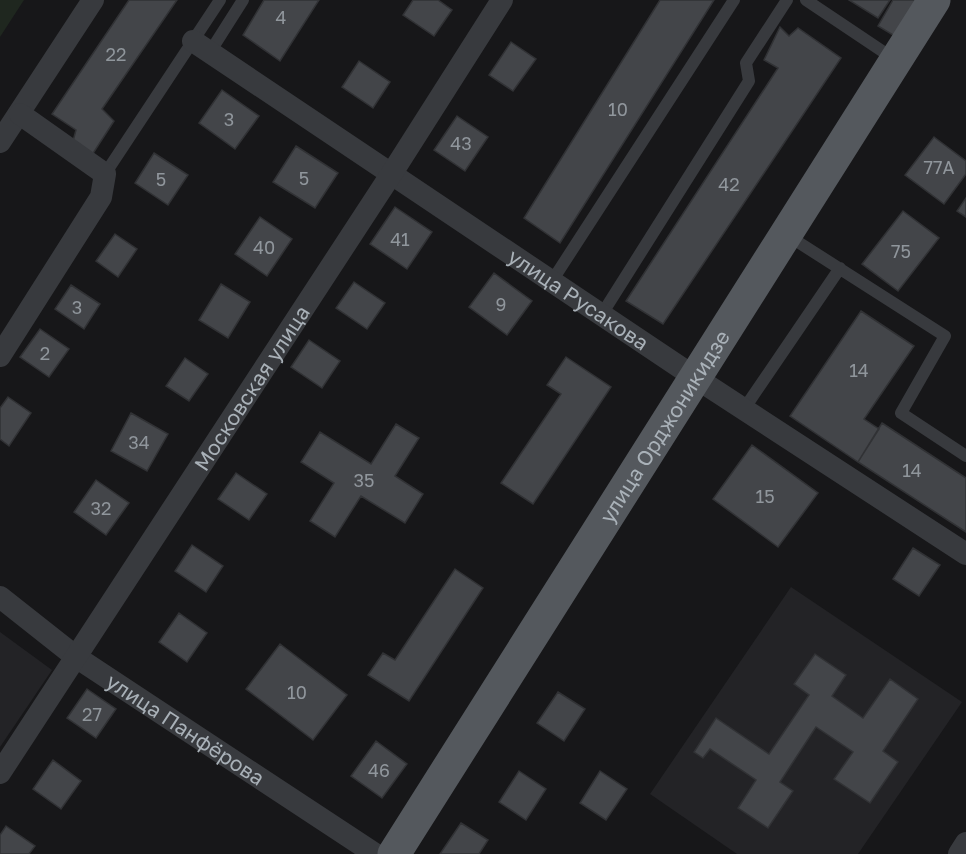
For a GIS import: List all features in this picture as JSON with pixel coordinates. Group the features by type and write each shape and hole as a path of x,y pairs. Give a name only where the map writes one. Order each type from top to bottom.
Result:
{"main road":[{"name":"улица Орджоникидзе","path":"394,854 934,0"}],"street":[{"path":"0,142 93,0"},
{"name":"Московская улица","path":"0,773 392,173 502,0"},
{"name":"улица Русакова","path":"202,46 696,378 966,554"},
{"path":"0,356 101,196 105,174 20,114"},
{"name":"улица Панфёрова","path":"0,597 76,657 375,854"},
{"path":"959,854 966,843"}],"lane":[{"path":"202,46 220,0"},
{"path":"105,174 202,46 243,0"},
{"path":"552,281 734,0"},
{"path":"602,314 749,81 746,63 787,0"},
{"path":"806,0 895,59"},
{"path":"786,234 945,336 901,413 966,456"},
{"path":"744,409 840,268"}],"shaded area":[{"path":"0,0 24,0 0,37"},
{"path":"791,587 962,702 858,854 737,854 650,794"},
{"path":"0,632 52,670 0,747"}],"building":[{"path":"129,0 177,0 102,109 114,121 92,155 73,141 76,130 52,114"},
{"path":"264,0 319,0 280,61 243,35"},
{"path":"413,0 438,0 452,10 434,36 403,15"},
{"path":"660,0 714,0 560,243 524,218"},
{"path":"849,0 890,0 878,18"},
{"path":"893,0 919,0 898,38 878,26"},
{"path":"780,27 789,36 798,28 841,58 663,324 626,301 778,68 764,60"},
{"path":"511,42 536,59 513,91 489,75"},
{"path":"359,61 390,82 373,108 342,87"},
{"path":"222,90 259,116 235,149 199,123"},
{"path":"457,116 488,137 465,171 434,150"},
{"path":"934,137 966,161 966,174 944,204 905,175"},
{"path":"296,146 338,173 315,208 273,182"},
{"path":"154,153 188,175 168,205 135,183"},
{"path":"966,198 966,217 957,211"},
{"path":"395,207 432,232 407,269 370,244"},
{"path":"903,211 939,238 898,291 862,264"},
{"path":"260,217 292,239 267,276 235,254"},
{"path":"115,234 137,249 118,277 96,261"},
{"path":"494,273 532,301 507,335 469,307"},
{"path":"354,282 385,303 367,329 336,308"},
{"path":"221,284 250,302 228,338 199,320"},
{"path":"71,285 100,304 84,329 55,309"},
{"path":"861,311 914,346 864,419 879,429 858,462 790,416"},
{"path":"40,329 69,349 49,377 20,357"},
{"path":"309,340 340,361 322,388 291,367"},
{"path":"566,357 611,387 533,504 501,483 561,394 547,385"},
{"path":"185,358 208,374 189,401 166,386"},
{"path":"8,397 31,413 9,446 0,439 0,408"},
{"path":"131,413 168,434 147,471 111,451"},
{"path":"882,423 966,478 966,532 858,462"},
{"path":"396,424 419,438 395,476 423,494 405,523 361,496 335,537 310,521 334,483 301,462 320,432 371,464"},
{"path":"752,445 818,493 778,547 713,499"},
{"path":"236,473 267,494 249,520 218,499"},
{"path":"96,480 129,503 106,535 74,512"},
{"path":"192,545 223,566 206,592 175,571"},
{"path":"913,548 940,565 919,596 893,579"},
{"path":"455,569 483,588 409,701 368,675 383,653 395,660"},
{"path":"179,613 207,633 187,662 159,642"},
{"path":"280,644 347,695 313,740 246,689"},
{"path":"815,654 846,675 832,696 863,718 890,679 918,699 883,751 898,762 870,803 834,779 853,752 816,727 780,782 793,791 768,828 738,808 756,780 710,749 703,758 694,752 716,718 769,754 809,695 794,684"},
{"path":"87,689 116,709 96,738 67,718"},
{"path":"558,692 585,709 564,741 537,723"},
{"path":"376,741 407,764 382,798 351,776"},
{"path":"53,760 81,781 61,809 33,789"},
{"path":"519,771 546,789 526,820 499,802"},
{"path":"600,771 627,789 606,820 580,803"},
{"path":"461,823 488,840 479,854 440,854"},
{"path":"6,826 35,846 29,854 0,854 0,835"}]}
